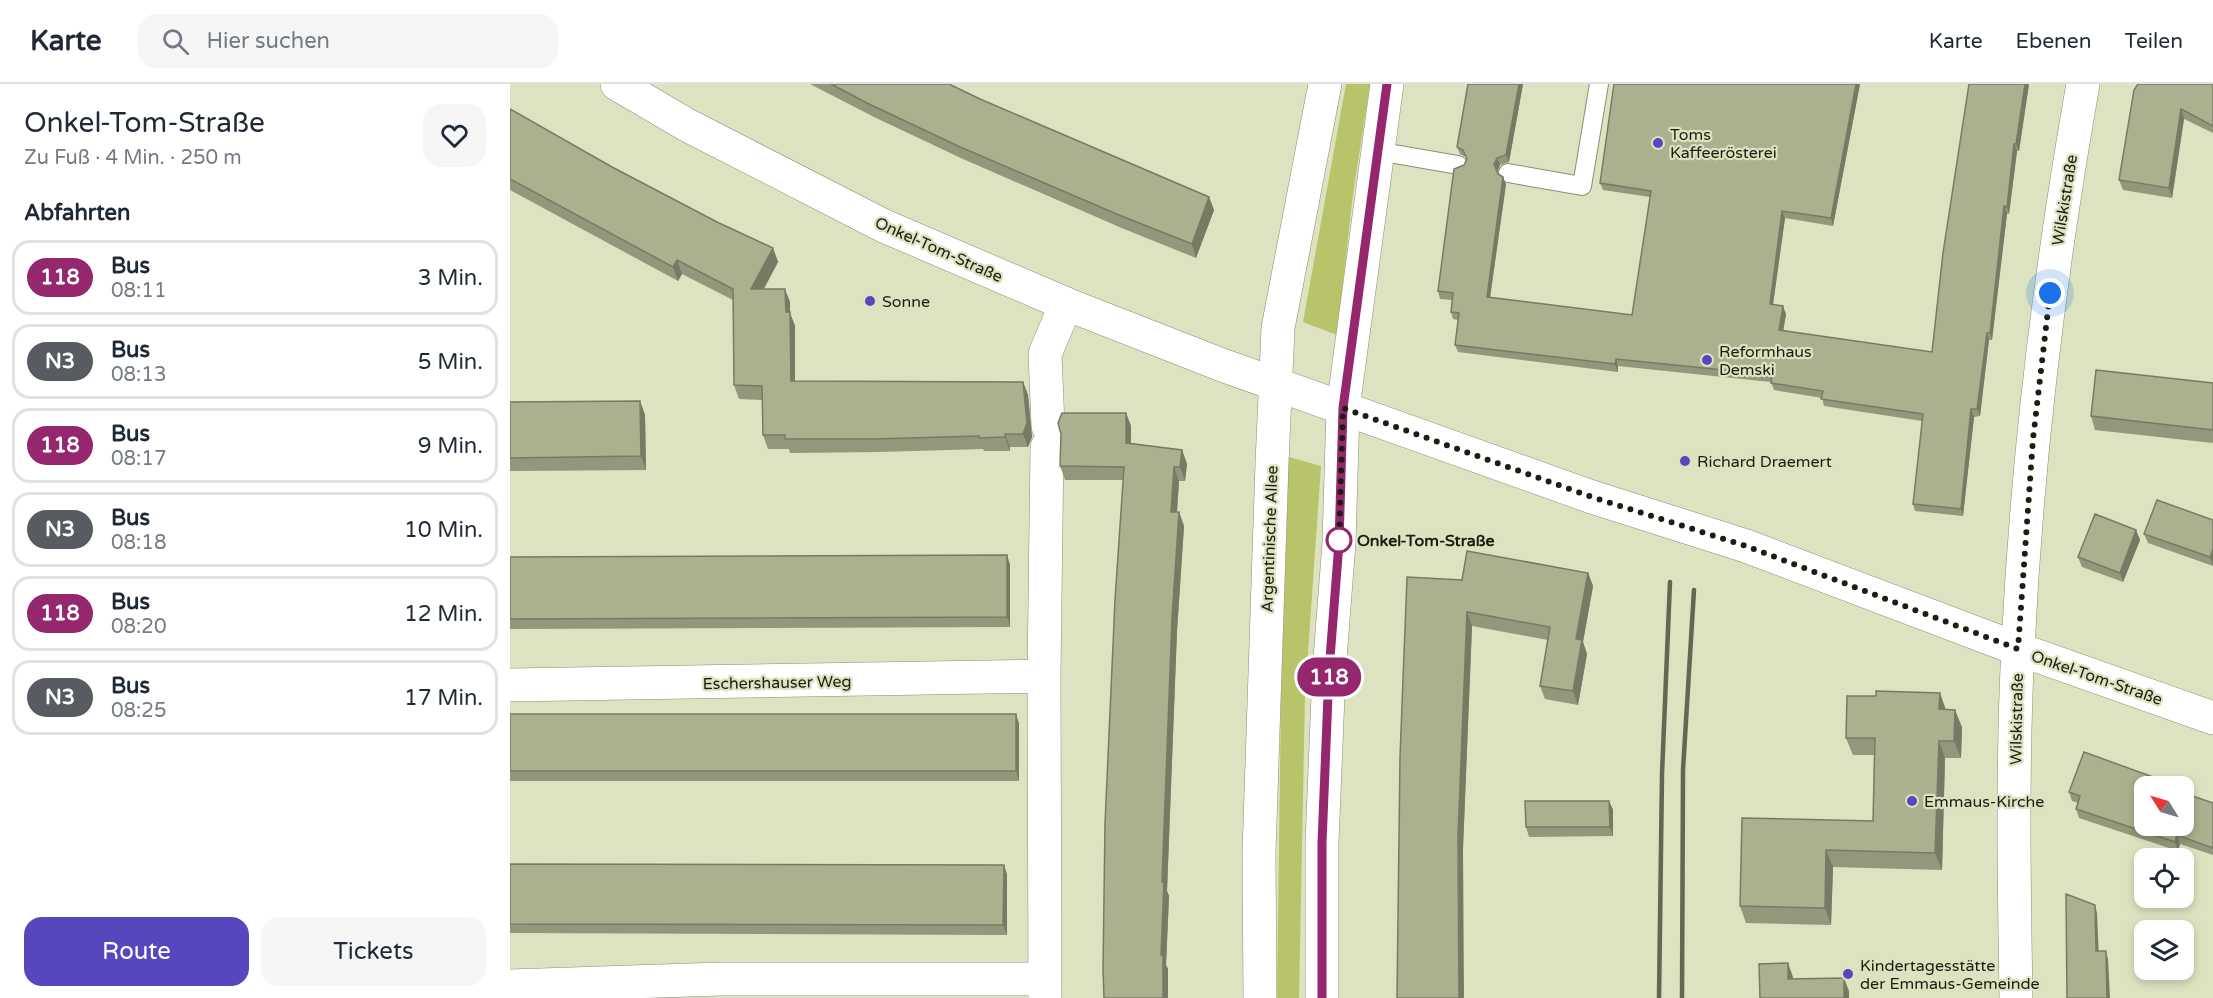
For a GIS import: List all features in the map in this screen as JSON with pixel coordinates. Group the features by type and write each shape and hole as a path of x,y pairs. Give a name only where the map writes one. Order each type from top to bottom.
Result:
{"main road":[{"name":"Onkel-Tom-Straße","path":"617,84 687,125 884,226 1066,304 1343,408 1592,497 1746,546 2018,649 2213,718"},
{"name":"Argentinische Allee","path":"1260,998 1259,853 1278,328 1325,84"},
{"path":"1322,998 1322,843 1329,671 1339,543 1343,408 1387,84"},
{"name":"Wilskistraße","path":"2016,998 2014,882 2018,649 2033,439 2050,293 2083,84"},
{"path":"510,986 720,979 1044,988 1046,354 1066,304"},
{"name":"Eschershauser Weg","path":"510,685 1044,676"}],"lane":[{"path":"1508,173 1582,186 1599,84"},
{"path":"1377,151 1458,165"}],"green space":[{"path":"1346,84 1370,84 1353,194 1337,335 1303,322"},
{"path":"1289,457 1321,466 1305,696 1299,998 1277,998 1281,695"}],"building":[{"path":"831,84 949,84 1209,197 1192,244 958,146"},
{"path":"1468,84 1519,84 1506,155 1497,158 1494,164 1498,174 1503,177 1487,297 1632,315 1651,191 1600,183 1614,84 1856,84 1831,218 1782,211 1770,304 1783,306 1779,330 1932,352 1943,253 1969,84 2025,84 2016,144 2014,144 2007,207 2004,206 1990,333 1987,333 1977,409 1971,409 1961,509 1913,504 1923,414 1821,399 1823,391 1771,383 1772,375 1616,359 1615,364 1455,345 1459,313 1451,312 1453,293 1438,291 1454,169 1464,165 1467,159 1463,150 1457,147"},
{"path":"2138,84 2213,84 2213,126 2181,109 2169,188 2119,180 2134,90"},
{"path":"510,109 612,167 717,222 773,248 751,289 785,289 786,312 790,312 791,381 1023,382 1027,423 1023,434 979,438 979,436 874,439 785,439 785,435 763,435 762,386 734,385 733,289 677,260 673,267 510,179"},
{"path":"2096,370 2213,383 2213,430 2091,416"},
{"path":"640,401 641,456 510,458 510,402"},
{"path":"1062,413 1126,413 1126,443 1182,450 1180,467 1174,467 1171,512 1179,512 1172,618 1162,882 1164,882 1161,955 1163,955 1163,998 1104,998 1105,824 1115,600 1124,467 1060,466 1061,434 1058,423"},
{"path":"2157,500 2213,520 2213,549 2210,557 2144,534"},
{"path":"2095,514 2136,530 2120,573 2078,557"},
{"path":"1467,551 1588,573 1576,639 1582,640 1573,691 1540,686 1550,627 1467,612 1458,835 1459,998 1397,998 1400,757 1407,577 1462,580"},
{"path":"1007,555 1007,617 510,619 510,557"},
{"path":"1876,691 1940,693 1939,709 1955,710 1954,741 1939,741 1935,853 1826,850 1825,908 1740,906 1742,818 1873,821 1875,738 1846,738 1847,696 1876,696"},
{"path":"510,714 1016,714 1016,771 510,771"},
{"path":"2084,752 2150,776 2134,776 2134,828 2076,809 2080,796 2069,792"},
{"path":"2194,796 2213,803 2213,848 2180,836 2194,836"},
{"path":"1525,801 1609,801 1610,827 1526,827"},
{"path":"2157,836 2177,836 2175,842"},
{"path":"510,864 1004,865 1003,925 510,924"},
{"path":"2066,894 2095,905 2096,951 2106,951 2107,998 2067,998"},
{"path":"1788,963 1788,979 1844,978 1844,998 1760,998 1759,964"}],"railway":[{"path":"1659,998 1662,774 1670,582"},
{"path":"1682,998 1683,770 1694,590"}],"bus line":[{"name":"118","path":"1322,998 1322,843 1329,671 1339,543 1343,408 1387,84"}],"place":[{"name":"Toms Kaffeerösterei","path":"1658,143"},
{"name":"Sonne","path":"870,301"},
{"name":"Reformhaus Demski","path":"1707,360"},
{"name":"Richard Draemert","path":"1685,461"},
{"name":"Onkel-Tom-Straße","path":"1339,540"},
{"name":"Emmaus-Kirche","path":"1912,801"},
{"name":"Kindertagesstätte der Emmaus-Gemeinde","path":"1848,974"}],"route":[{"path":"1339,540 1339,543 1343,408 1592,497 1746,546 2018,649 2033,439 2050,293"}]}
